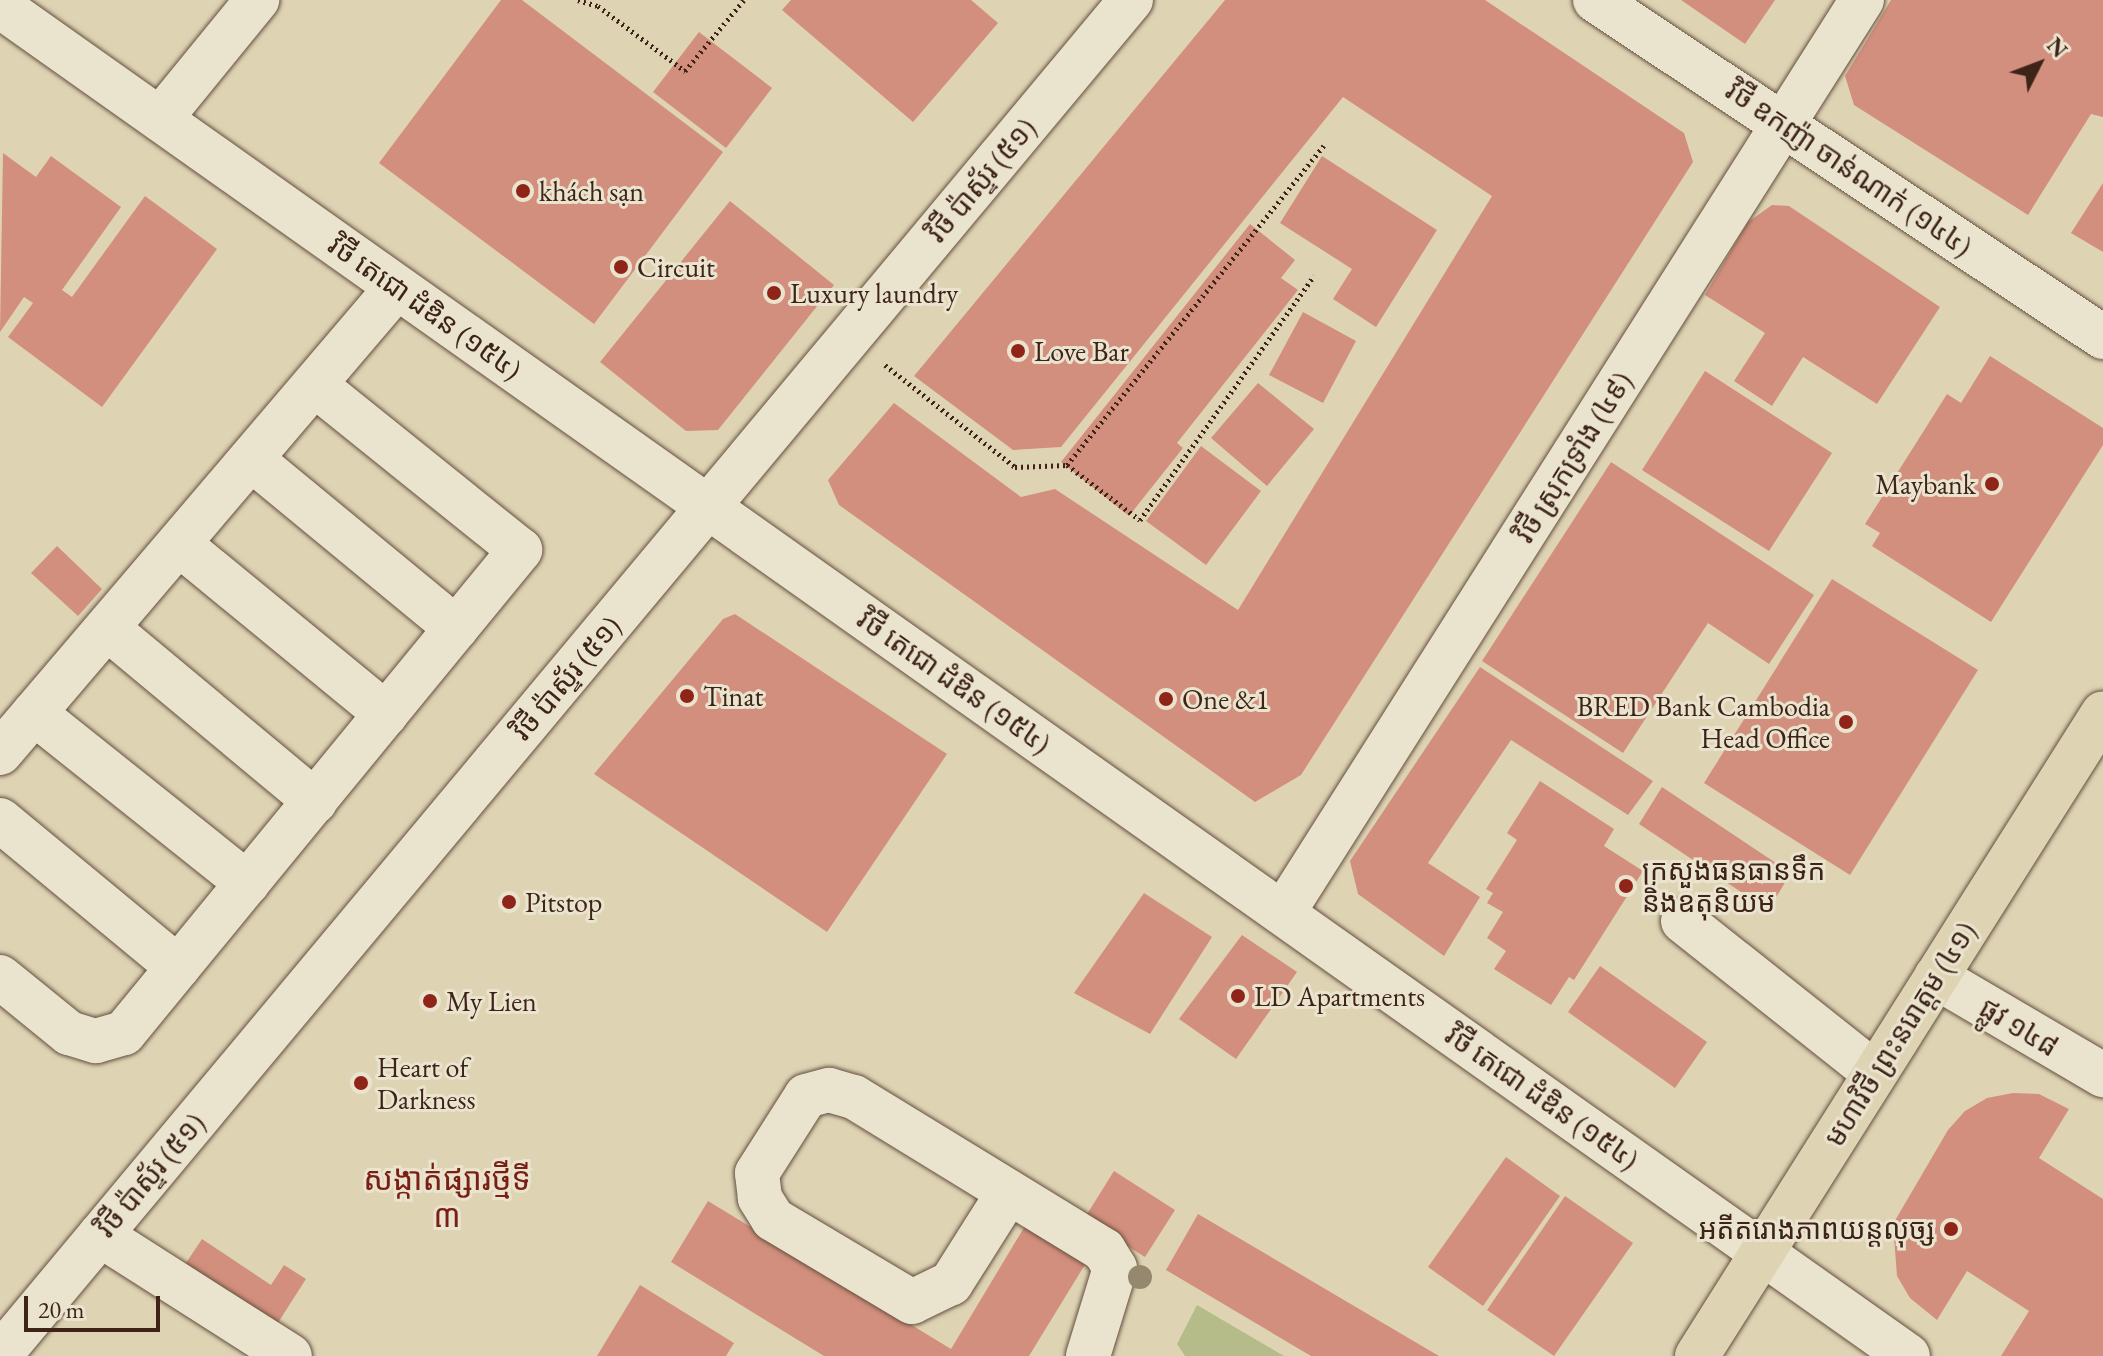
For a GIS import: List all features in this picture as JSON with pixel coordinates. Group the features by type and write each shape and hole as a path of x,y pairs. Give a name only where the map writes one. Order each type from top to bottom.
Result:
{"main road":[{"name":"មហាវិថី ព្រះនរោត្តម (៤១)","path":"1697,1356 2103,713"}],"street":[{"path":"160,119 257,0"},
{"name":"វិថី ប៉ាស្ទ័រ (៥១)","path":"0,1355 1131,0"},
{"name":"វិថី ឧកញ៉ា ចាន់ណាក់ (១៤៤)","path":"1595,0 2103,337"},
{"name":"វិថី ស្រុកទ្រាំង (៤៩)","path":"1283,913 1862,0"},
{"name":"វិថី តេជោ ដំឌិន (១៥៤)","path":"0,6 1908,1356"},
{"path":"0,753 397,287"},
{"path":"0,977 69,1033 96,1041 124,1033 520,550 315,385"},
{"path":"251,459 456,628"},
{"path":"179,544 386,714"},
{"path":"107,628 315,801"},
{"path":"34,713 247,883"},
{"path":"0,820 178,967"},
{"path":"1683,921 1875,1073"},
{"name":"ផ្លូវ ១៤៨","path":"1936,977 2103,1075"},
{"path":"1008,1193 951,1283 912,1302 773,1219 760,1198 757,1173 801,1101 829,1090 854,1097 1104,1250 1115,1268 1088,1356"},
{"path":"100,1235 290,1356"}],"path":[{"path":"578,0 598,6 685,71 744,0"},
{"path":"598,6 602,0"},
{"path":"1067,465 1324,145"},
{"path":"850,337 1015,467 1067,465 1140,520 1314,276"}],"green space":[{"path":"1197,1305 1284,1356 1185,1356 1177,1344"}],"building":[{"path":"501,0 522,0 723,152 594,324 379,163"},
{"path":"791,0 971,0 998,23 913,122 782,10"},
{"path":"1225,0 1485,0 1684,133 1693,162 1301,775 1255,802 839,505 828,480 894,403 1021,497 1055,489 1238,610 1492,196 1343,97 1061,447 1013,450 914,376"},
{"path":"1681,0 1775,0 1745,44"},
{"path":"1891,0 2103,0 2103,117 2091,114 2028,215 1854,105 1845,76"},
{"path":"699,32 772,88 726,148 653,92"},
{"path":"3,153 36,177 51,156 121,207 62,290 72,297 145,196 217,249 102,407 8,337 33,303 24,297 0,332"},
{"path":"1322,156 1437,230 1376,327 1333,299 1352,269 1280,223"},
{"path":"2103,183 2103,252 2071,233"},
{"path":"730,201 834,285 718,430 686,431 600,362"},
{"path":"1772,205 1789,206 1940,307 1877,404 1803,357 1772,406 1734,381 1765,333 1705,295 1748,222"},
{"path":"1250,224 1295,260 1281,278 1298,290 1177,443 1183,448 1129,516 1061,462"},
{"path":"1303,312 1356,341 1323,403 1269,375"},
{"path":"1990,356 2103,428 2103,445 1991,622 1872,546 1880,533 1865,524 1947,394 1961,403"},
{"path":"1705,371 1832,453 1769,551 1642,470"},
{"path":"1258,383 1314,429 1267,486 1211,438"},
{"path":"1201,446 1261,491 1206,565 1146,521"},
{"path":"1611,462 1814,595 1769,664 1708,623 1623,753 1482,661"},
{"path":"57,546 102,589 78,616 31,573"},
{"path":"1832,579 1978,670 1850,875 1704,783"},
{"path":"735,614 947,754 827,932 594,774 723,619"},
{"path":"1480,667 1653,781 1628,815 1511,740 1428,863 1480,897 1444,956 1358,894 1350,861"},
{"name":"ក្រសួងធនធានទឹក និងឧតុនិយម","path":"1540,781 1614,829 1604,846 1643,871 1574,980 1569,977 1551,1005 1494,969 1506,951 1487,938 1503,912 1487,903 1493,893 1486,889 1517,840 1507,833"},
{"path":"1662,787 1791,873 1768,910 1639,824"},
{"path":"1144,893 1212,937 1150,1034 1074,993"},
{"name":"LD Apartments","path":"1242,935 1297,972 1236,1059 1179,1019"},
{"path":"1600,966 1707,1042 1675,1088 1568,1012"},
{"path":"2013,1093 2039,1094 2069,1109 2039,1158 2103,1199 2103,1356 2001,1356 2029,1311 1967,1271 1937,1320 1910,1298 1897,1276 1893,1224 1948,1130 1965,1111 1987,1098"},
{"path":"1506,1157 1560,1196 1483,1306 1428,1267"},
{"path":"1114,1171 1175,1210 1145,1257 1084,1219"},
{"path":"1565,1196 1633,1243 1554,1356 1487,1310"},
{"path":"708,1201 951,1349 1028,1221 1089,1258 1029,1356 824,1356 671,1262"},
{"path":"1198,1214 1439,1356 1311,1356 1166,1270"},
{"path":"202,1239 271,1285 284,1265 306,1279 272,1332 180,1272"},
{"path":"640,1285 734,1343 726,1356 597,1356"}],"place":[{"name":"khách sạn","path":"523,191"},
{"name":"Circuit","path":"621,267"},
{"name":"Luxury laundry","path":"774,293"},
{"name":"Love Bar","path":"1018,351"},
{"name":"Maybank","path":"1992,484"},
{"name":"Tinat","path":"687,696"},
{"name":"One &1","path":"1166,699"},
{"name":"BRED Bank Cambodia Head Office","path":"1846,722"},
{"name":"ក្រសួងធនធានទឹក និងឧតុនិយម","path":"1626,886"},
{"name":"Pitstop","path":"509,902"},
{"name":"LD Apartments","path":"1238,996"},
{"name":"My Lien","path":"430,1001"},
{"name":"Heart of Darkness","path":"361,1083"},
{"name":"អតីតរោងភាពយន្តលុច្ស","path":"1951,1229"}],"district":[{"name":"សង្កាត់ផ្សារថ្មីទី ៣","path":"447,1198"}]}
